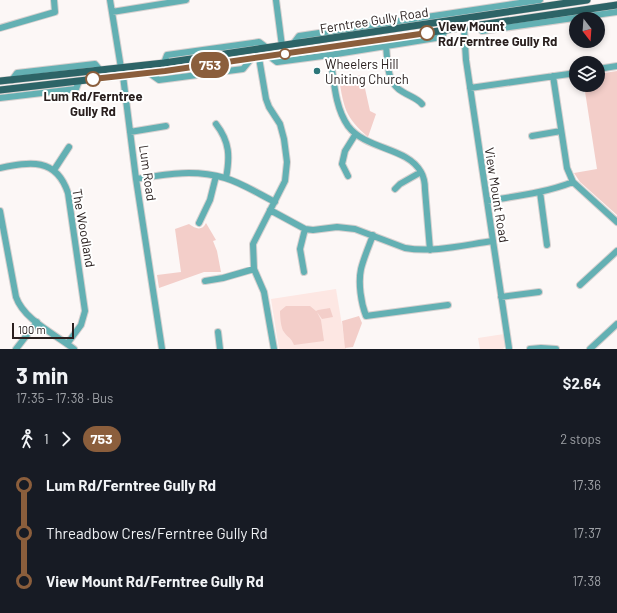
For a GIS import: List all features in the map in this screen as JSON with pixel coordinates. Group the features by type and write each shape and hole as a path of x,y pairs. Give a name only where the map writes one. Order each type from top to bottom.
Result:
{"main road":[{"name":"Ferntree Gully Road","path":"0,82 164,63 460,20 489,11 588,0"},
{"path":"592,0 593,8"},
{"name":"Ferntree Gully Road","path":"0,90 165,71 617,5"},
{"path":"460,20 464,28"},
{"path":"282,46 284,54"},
{"path":"164,63 165,71"},
{"name":"Lum Road","path":"121,68 123,76"},
{"path":"78,73 79,81"}],"street":[{"path":"0,28 55,12 54,0"},
{"name":"Lum Road","path":"110,0 121,68"},
{"path":"112,12 186,0"},
{"path":"276,0 282,46"},
{"name":"Ferntree Gully Road","path":"293,44 299,36 489,11 540,0"},
{"path":"477,26 482,31 617,12"},
{"name":"View Mount Road","path":"464,28 464,44 470,88 509,349"},
{"name":"View Mount Road","path":"454,29 459,33 464,44"},
{"name":"Ferntree Gully Road","path":"269,56 277,62 330,55 442,37 445,30"},
{"path":"386,46 392,82 396,88 418,100 422,104"},
{"path":"330,55 339,108 343,118 355,134 370,143 414,163 421,172 426,190 430,250"},
{"path":"259,58 266,99 269,107 280,124 284,139 287,162 285,181 253,244 254,269 264,292 274,349"},
{"name":"Ferntree Gully Road","path":"149,73 159,80 236,70 243,69 251,59"},
{"name":"Ferntree Gully Road","path":"12,80 17,73 95,64 100,70"},
{"path":"605,68 617,66"},
{"path":"470,88 569,74"},
{"name":"Lum Road","path":"123,76 136,179 162,349"},
{"path":"553,76 567,168 573,182 617,222"},
{"name":"Ferntree Gully Road","path":"0,98 76,89 79,81"},
{"path":"216,124 221,131 229,153 226,178"},
{"path":"130,132 166,126"},
{"path":"532,136 561,131"},
{"path":"348,176 342,164 345,151 355,134"},
{"path":"0,168 33,163 54,170 69,147"},
{"name":"The Woodland","path":"54,170 65,184 68,193 85,311 84,318 67,344"},
{"path":"136,179 184,172 204,173 226,178 275,202"},
{"path":"395,189 400,184 421,172"},
{"path":"199,223 210,200 216,176"},
{"path":"487,201 540,192 558,188 573,182"},
{"path":"540,192 547,245"},
{"path":"270,210 305,229 313,230 346,227 373,235 405,248 430,250 493,241"},
{"path":"0,211 16,297 21,308 37,322 74,349"},
{"path":"304,272 300,249 305,229"},
{"path":"373,235 360,274 366,316 448,305"},
{"path":"580,285 617,251"},
{"path":"205,280 223,278 254,269"},
{"path":"501,297 538,292"},
{"path":"16,349 37,322"},
{"path":"590,349 617,324"},
{"path":"218,332 220,349"},
{"path":"530,349 556,349"}],"shaded area":[{"path":"617,71 617,215 580,182 574,173 597,169 585,92 605,92 605,73"},
{"path":"362,75 370,111 376,114 368,137 354,124 350,118 344,105 339,79"},
{"path":"206,223 216,240 213,241 217,251 221,272 204,272 159,288 157,275 181,272 175,229 189,224 196,228 201,228"},
{"path":"336,289 346,349 279,349 271,299"},
{"path":"286,306 310,306 316,311 330,308 333,317 322,319 317,312 321,320 324,341 294,345 292,340 285,334 281,326 280,311"},
{"path":"359,316 362,323 353,347 345,348 342,321"},
{"path":"504,334 506,345 503,349 480,349 478,338"}],"bus line":[{"name":"753","path":"93,79 165,71 427,33"}],"place":[{"name":"View Mount Rd/Ferntree Gully Rd","path":"427,33"},
{"name":"Wheelers Hill Uniting Church","path":"317,71"},
{"name":"Lum Rd/Ferntree Gully Rd","path":"93,79"}]}
